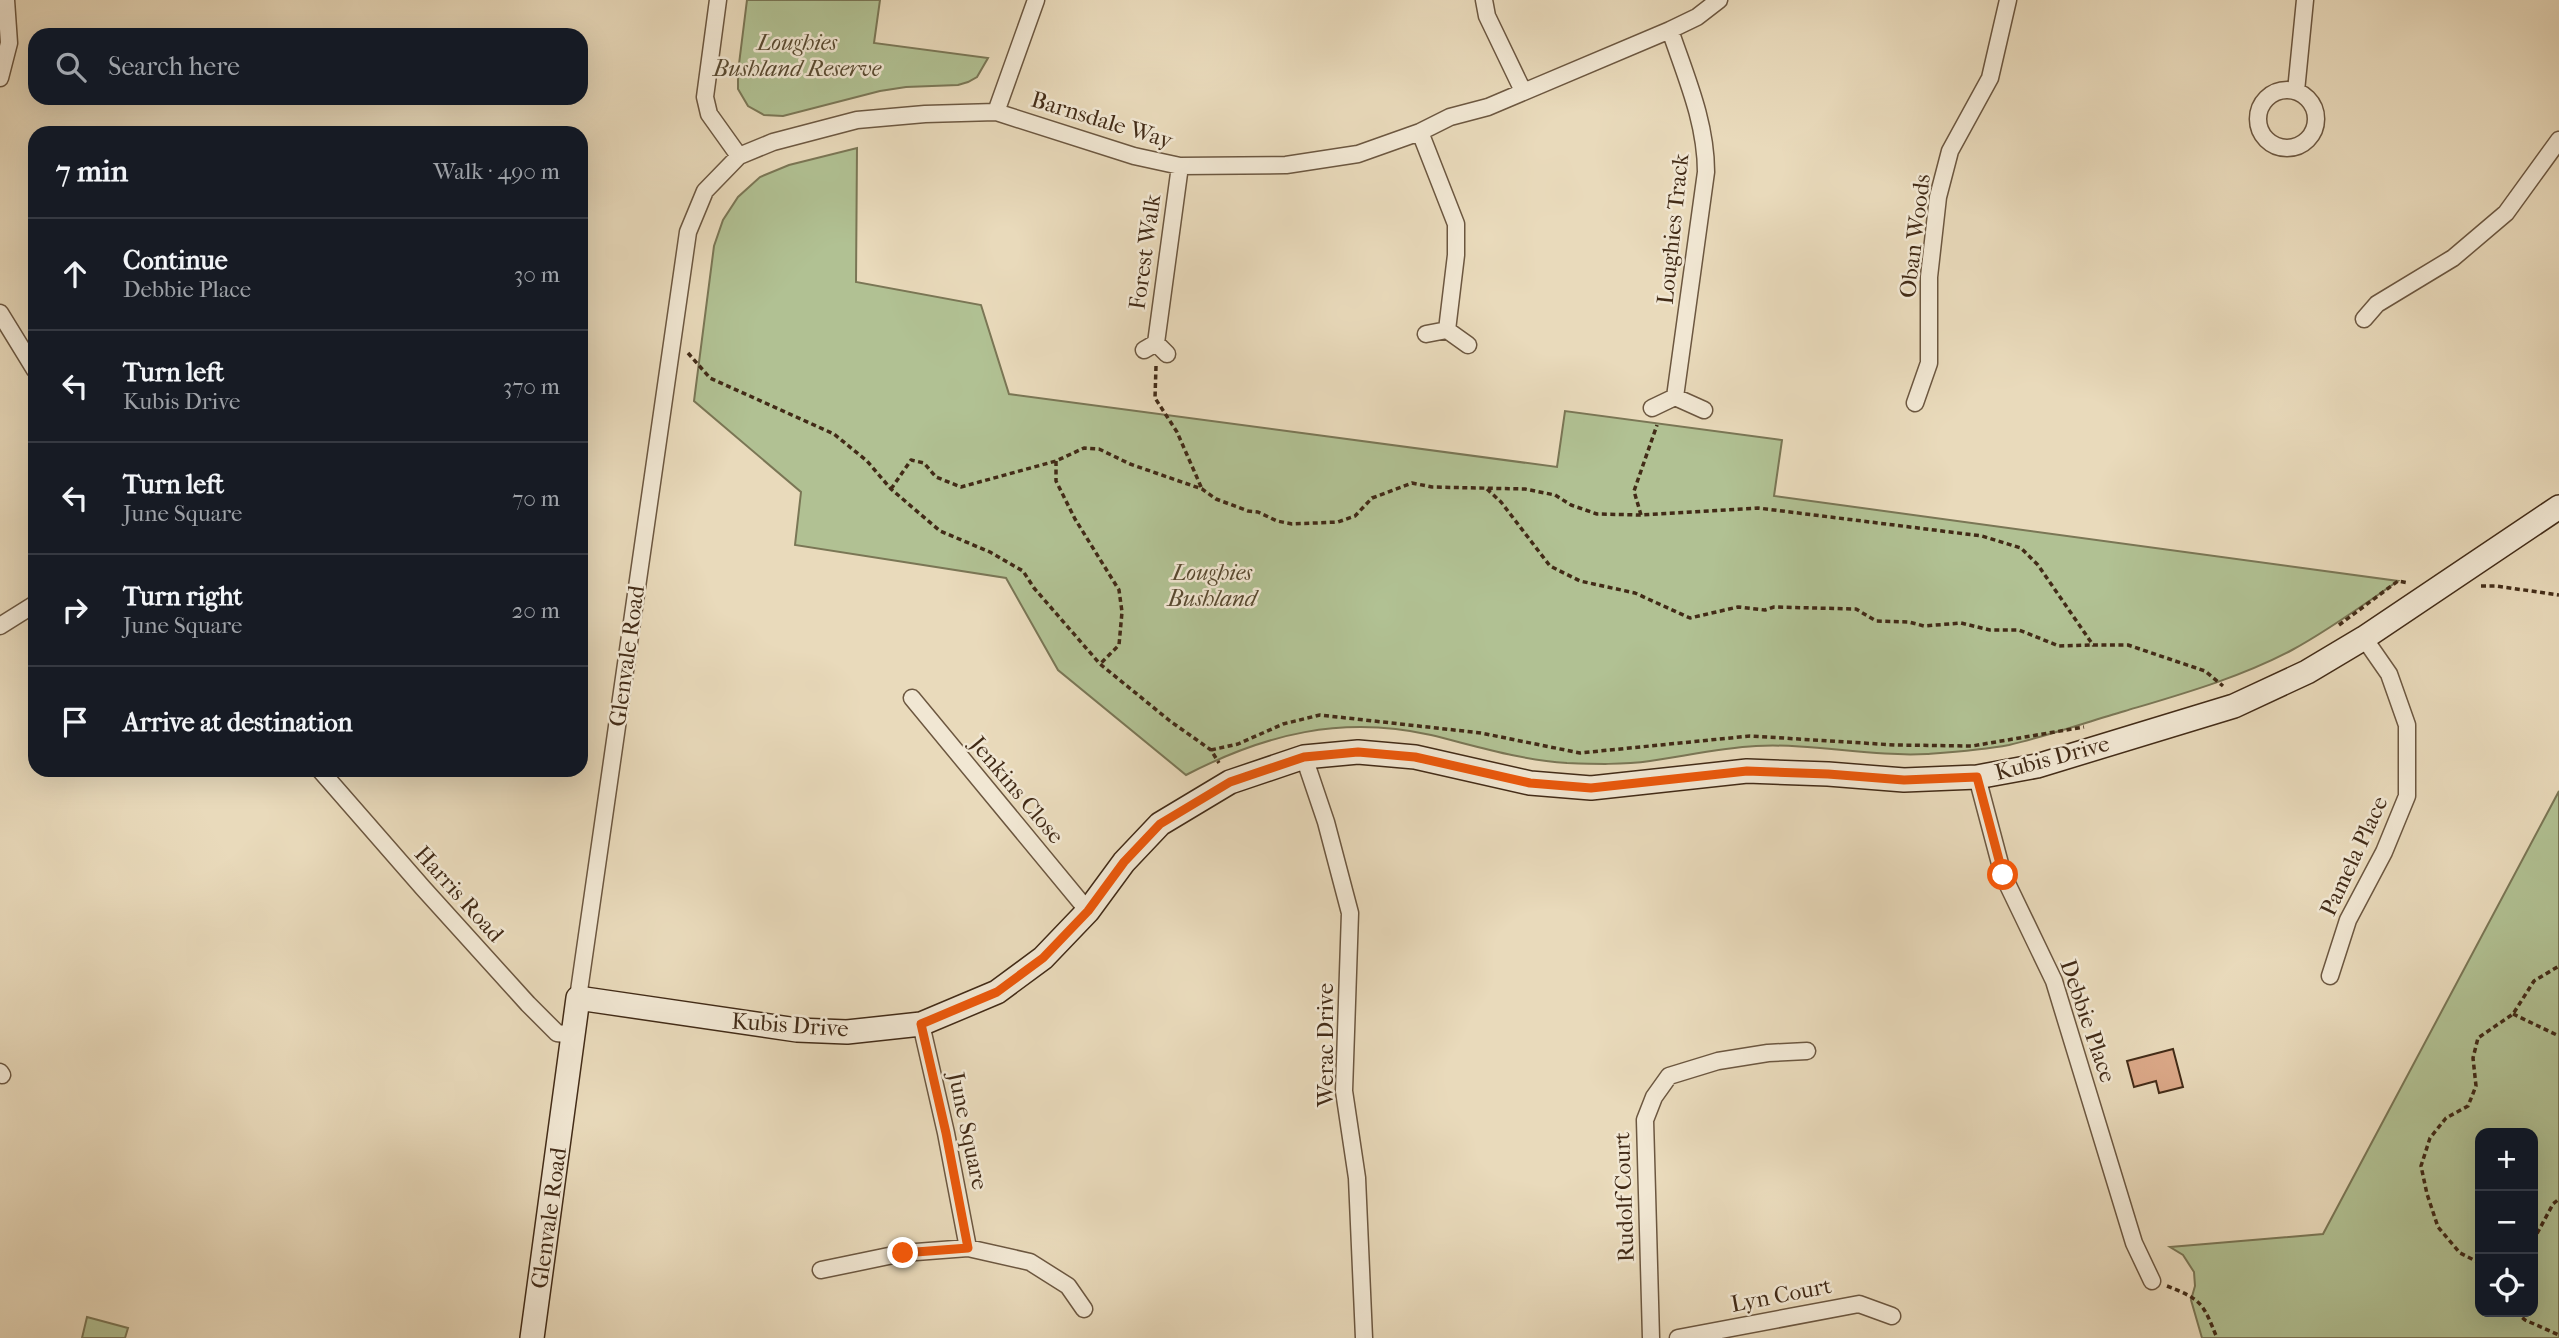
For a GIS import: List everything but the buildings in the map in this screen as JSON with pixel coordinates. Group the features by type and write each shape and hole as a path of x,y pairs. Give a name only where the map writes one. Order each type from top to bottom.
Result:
{"street":[{"path":"0,78 9,43 6,0"},
{"path":"718,0 705,97 709,114 739,156"},
{"path":"996,112 1036,0"},
{"path":"1485,0 1486,16 1522,91"},
{"name":"Barnsdale Way","path":"739,156 772,142 857,120 996,112 1134,156 1180,166 1286,166 1358,154 1420,132 1450,117 1488,107 1670,30 1697,17 1719,0"},
{"name":"Oban Woods","path":"1915,403 1929,363 1929,277 1938,197 1950,151 1990,78 2008,0"},
{"path":"2296,91 2305,0"},
{"name":"Loughies Track","path":"1670,30 1702,121 1706,147 1706,172 1675,397"},
{"path":"1420,132 1456,224 1456,255 1447,330"},
{"path":"2364,319 2377,304 2453,258 2506,213 2559,140"},
{"name":"Glenvale Road","path":"532,1338 688,232 705,191 739,156"},
{"name":"Forest Walk","path":"1156,349 1180,166"},
{"path":"0,313 28,359"},
{"path":"1426,334 1447,330 1468,345"},
{"path":"1651,408 1675,397 1704,410"},
{"name":"Kubis Drive","path":"578,998 797,1030 847,1032 921,1024 997,992 1043,958 1088,911 1124,862 1160,824 1230,782 1304,757 1358,752 1415,757 1530,783 1591,788 1747,771 1904,780 1977,777 2037,766 2234,706 2306,672 2364,638 2559,507"},
{"path":"0,626 28,608"},
{"name":"Pamela Place","path":"2330,976 2348,920 2384,852 2407,796 2407,725 2389,674 2364,638"},
{"name":"Jenkins Close","path":"912,698 1088,911"},
{"name":"Werac Drive","path":"1304,757 1326,822 1350,913 1344,1091 1357,1178 1364,1338"},
{"name":"Harris Road","path":"326,777 528,1004 558,1032 573,1035"},
{"name":"Debbie Place","path":"1977,777 2003,875 2054,981 2134,1243 2152,1281"},
{"name":"June Square","path":"921,1024 968,1248"},
{"name":"Rudolf Court","path":"1651,1338 1645,1120 1654,1097 1669,1076 1718,1061 1768,1053 1807,1051"},
{"path":"821,1270 903,1253 968,1248 1030,1262 1068,1286 1084,1309"},
{"name":"Lyn Court","path":"1678,1338 1859,1304 1892,1316"}],"path":[{"path":"672,336 710,378 834,434 867,461 891,489 940,531 990,552 1023,571 1034,588 1100,664 1210,750 1238,744 1283,724 1320,715 1481,733 1580,752 1750,736 1895,745 1972,746 2094,726"},
{"path":"1156,349 1155,398 1177,432 1202,489"},
{"path":"1642,515 1634,491 1649,442 1664,410 1675,397"},
{"path":"891,489 911,460 924,463 936,477 961,487 1056,461 1084,448 1099,449 1130,464 1202,489 1216,499 1293,524 1338,522 1354,516 1372,498 1412,483 1432,487 1525,489 1555,495 1571,505 1597,514 1642,515 1758,508 1852,522 1958,533 2021,548 2038,565 2093,645"},
{"path":"1056,461 1056,481 1075,519 1119,590 1122,612 1119,645 1100,664"},
{"path":"1486,487 1501,502 1550,566 1580,581 1635,593 1690,618 1738,607 1765,610 1774,607 1856,609 1876,621 1924,625 1961,624 1990,630 2019,630 2059,646 2127,645 2205,671 2222,685 2234,706"},
{"path":"2337,627 2398,581 2439,588"},
{"path":"2478,586 2559,595"},
{"path":"2210,689 2232,683"},
{"path":"2475,1260 2460,1252 2438,1227 2421,1166 2430,1138 2446,1118 2468,1106 2476,1086 2473,1058 2478,1038 2512,1014 2534,981 2559,965"},
{"path":"2512,1014 2559,1036"},
{"path":"2538,1232 2553,1204 2559,1199"},
{"path":"2152,1281 2185,1293 2203,1306 2217,1338"},
{"path":"2522,1317 2559,1335"}],"green space":[{"name":"Loughies Bushland Reserve","path":"747,0 880,0 874,43 988,58 977,77 958,85 880,91 783,116 764,115 748,106 738,89"},
{"name":"Loughies Bushland","path":"857,148 856,282 981,305 1009,394 1557,467 1565,411 1782,440 1774,496 2398,581 2306,642 2252,669 2168,698 1999,747 1927,754 1884,754 1799,746 1756,746 1640,762 1588,764 1532,759 1398,729 1335,728 1275,739 1186,775 1058,670 1006,578 795,545 801,492 694,401 714,246 723,220 738,197 760,177 789,165"},
{"path":"2559,791 2559,1338 2202,1338 2191,1300 2195,1286 2194,1272 2183,1255 2170,1247 2323,1234"},
{"path":"87,1317 128,1328 125,1338 82,1338"}],"route":[{"path":"903,1253 968,1248 921,1024 997,992 1043,958 1088,911 1124,862 1160,824 1214,790 1268,768 1304,757 1358,752 1415,757 1530,783 1591,788 1747,771 1904,780 1977,777 2003,875"}]}
